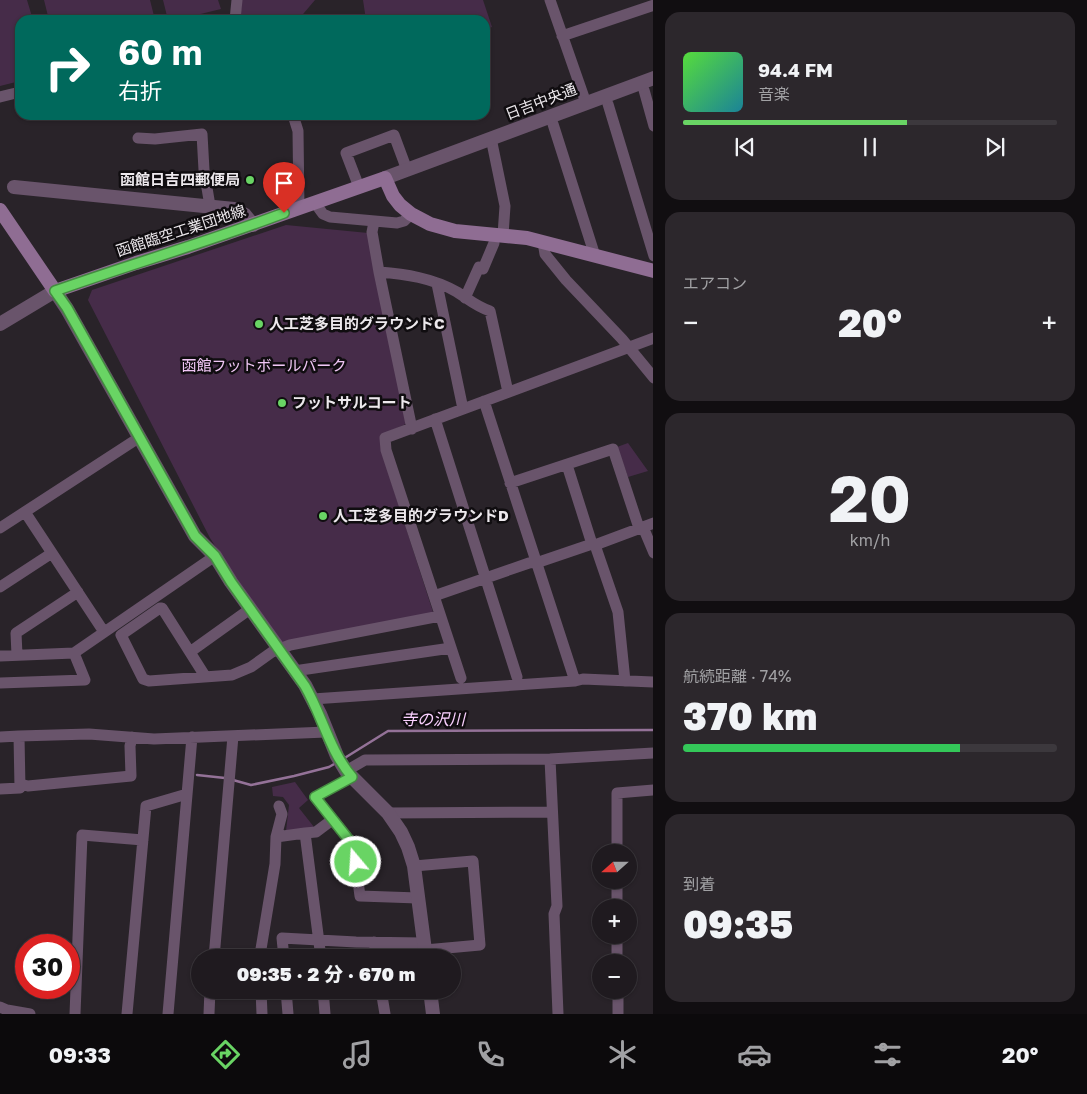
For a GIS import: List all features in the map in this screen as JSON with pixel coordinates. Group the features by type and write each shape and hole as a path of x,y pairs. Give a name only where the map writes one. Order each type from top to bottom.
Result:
{"main road":[{"name":"函館臨空工業団地線","path":"55,291 253,225 385,178"},
{"path":"385,178 393,196 411,214 430,224 455,231 499,239 528,238 653,270"},
{"path":"0,210 55,291"}],"street":[{"path":"236,15 237,0"},
{"path":"550,0 586,103"},
{"path":"562,36 653,5"},
{"name":"日吉中央通","path":"385,178 653,78"},
{"path":"644,90 653,126"},
{"path":"0,97 15,93"},
{"path":"608,104 653,256"},
{"path":"295,120 298,131 299,208"},
{"path":"553,124 595,256"},
{"path":"138,138 155,139 202,134 204,170 210,206"},
{"path":"359,187 346,153 394,135 407,170"},
{"path":"465,298 479,267 483,269 499,239 505,206 491,138"},
{"path":"14,187 238,210 253,225"},
{"path":"315,203 323,214 330,217 397,224 404,222 411,214"},
{"path":"374,222 372,232 379,272 412,428"},
{"path":"543,242 545,254 566,280 629,348 653,378"},
{"path":"379,272 412,275 455,291 478,307 490,311 508,392"},
{"path":"436,284 463,409"},
{"path":"0,324 55,291 67,308 195,536 215,556 313,699 326,732 344,767 388,813 408,846 414,866 425,949"},
{"path":"461,678 386,450 385,438 653,338"},
{"path":"484,401 575,681"},
{"path":"435,420 517,677"},
{"path":"0,528 140,437"},
{"path":"510,483 613,450 645,526 653,553"},
{"path":"567,465 618,612 625,681"},
{"path":"25,512 104,632"},
{"path":"434,596 645,526"},
{"path":"0,587 52,553"},
{"path":"0,656 74,653 215,556"},
{"path":"17,655 16,633 78,592"},
{"path":"206,676 162,608 121,635 143,679 146,681 232,675 250,667 272,652 290,645 440,616"},
{"path":"190,652 250,609"},
{"path":"294,671 451,648"},
{"path":"0,683 86,680 74,653"},
{"path":"313,699 583,679 653,682"},
{"path":"0,737 89,734 154,739 326,732"},
{"path":"0,789 20,788 19,736"},
{"path":"215,949 233,736"},
{"path":"168,1014 192,737"},
{"path":"20,784 28,786 131,776 130,746 132,738"},
{"path":"418,898 360,896 353,845 315,797 344,767 365,760 550,759 653,753"},
{"path":"550,759 557,906 554,914 558,1014"},
{"path":"617,844 617,793 653,790"},
{"path":"127,1014 146,806 187,794"},
{"path":"261,949 275,864 276,837 282,814 279,806"},
{"path":"388,813 552,812"},
{"path":"276,837 316,832 332,820"},
{"path":"305,833 320,949"},
{"path":"75,1014 82,835 143,840"},
{"path":"414,866 472,861 480,945 436,949"},
{"path":"283,949 282,938 374,942 419,949"},
{"path":"374,942 375,949"},
{"path":"209,1014 210,999"},
{"path":"261,999 262,1014"},
{"path":"287,999 288,1014"},
{"path":"324,999 326,1014"},
{"path":"382,999 385,1014"},
{"path":"431,999 433,1014"},
{"path":"618,999 618,1014"},
{"path":"0,1007 30,1014"}],"green space":[{"path":"0,0 27,0 32,15 15,15 15,82 0,86"},
{"path":"44,0 150,0 154,15 48,15"},
{"path":"163,0 218,0 221,9 196,15 167,15"},
{"path":"242,0 315,0 302,15 240,15"},
{"path":"363,0 483,0 488,15 365,15"},
{"name":"函館フットボールパーク","path":"286,225 368,233 407,422 380,435 381,450 434,615 283,645 210,538 88,300 92,290"},
{"path":"628,443 648,471 628,477 617,447"},
{"path":"295,782 308,800 299,808 314,827 286,831 289,805 283,797 273,796 272,787"}],"waterway":[{"name":"寺の沢川","path":"343,759 388,731 653,730"},
{"name":"寺の沢川","path":"233,780 251,785 329,767 336,763"},
{"name":"寺の沢川","path":"197,775 225,778"}],"place":[{"name":"函館日吉四郵便局","path":"250,180"},
{"name":"人工芝多目的グラウンドC","path":"259,324"},
{"name":"フットサルコート","path":"282,403"},
{"name":"人工芝多目的グラウンドD","path":"323,516"}],"route":[{"path":"284,213 55,291 67,308 149,451 195,536 215,556 313,699 336,756 352,777 315,797 353,845 356,862"}]}
